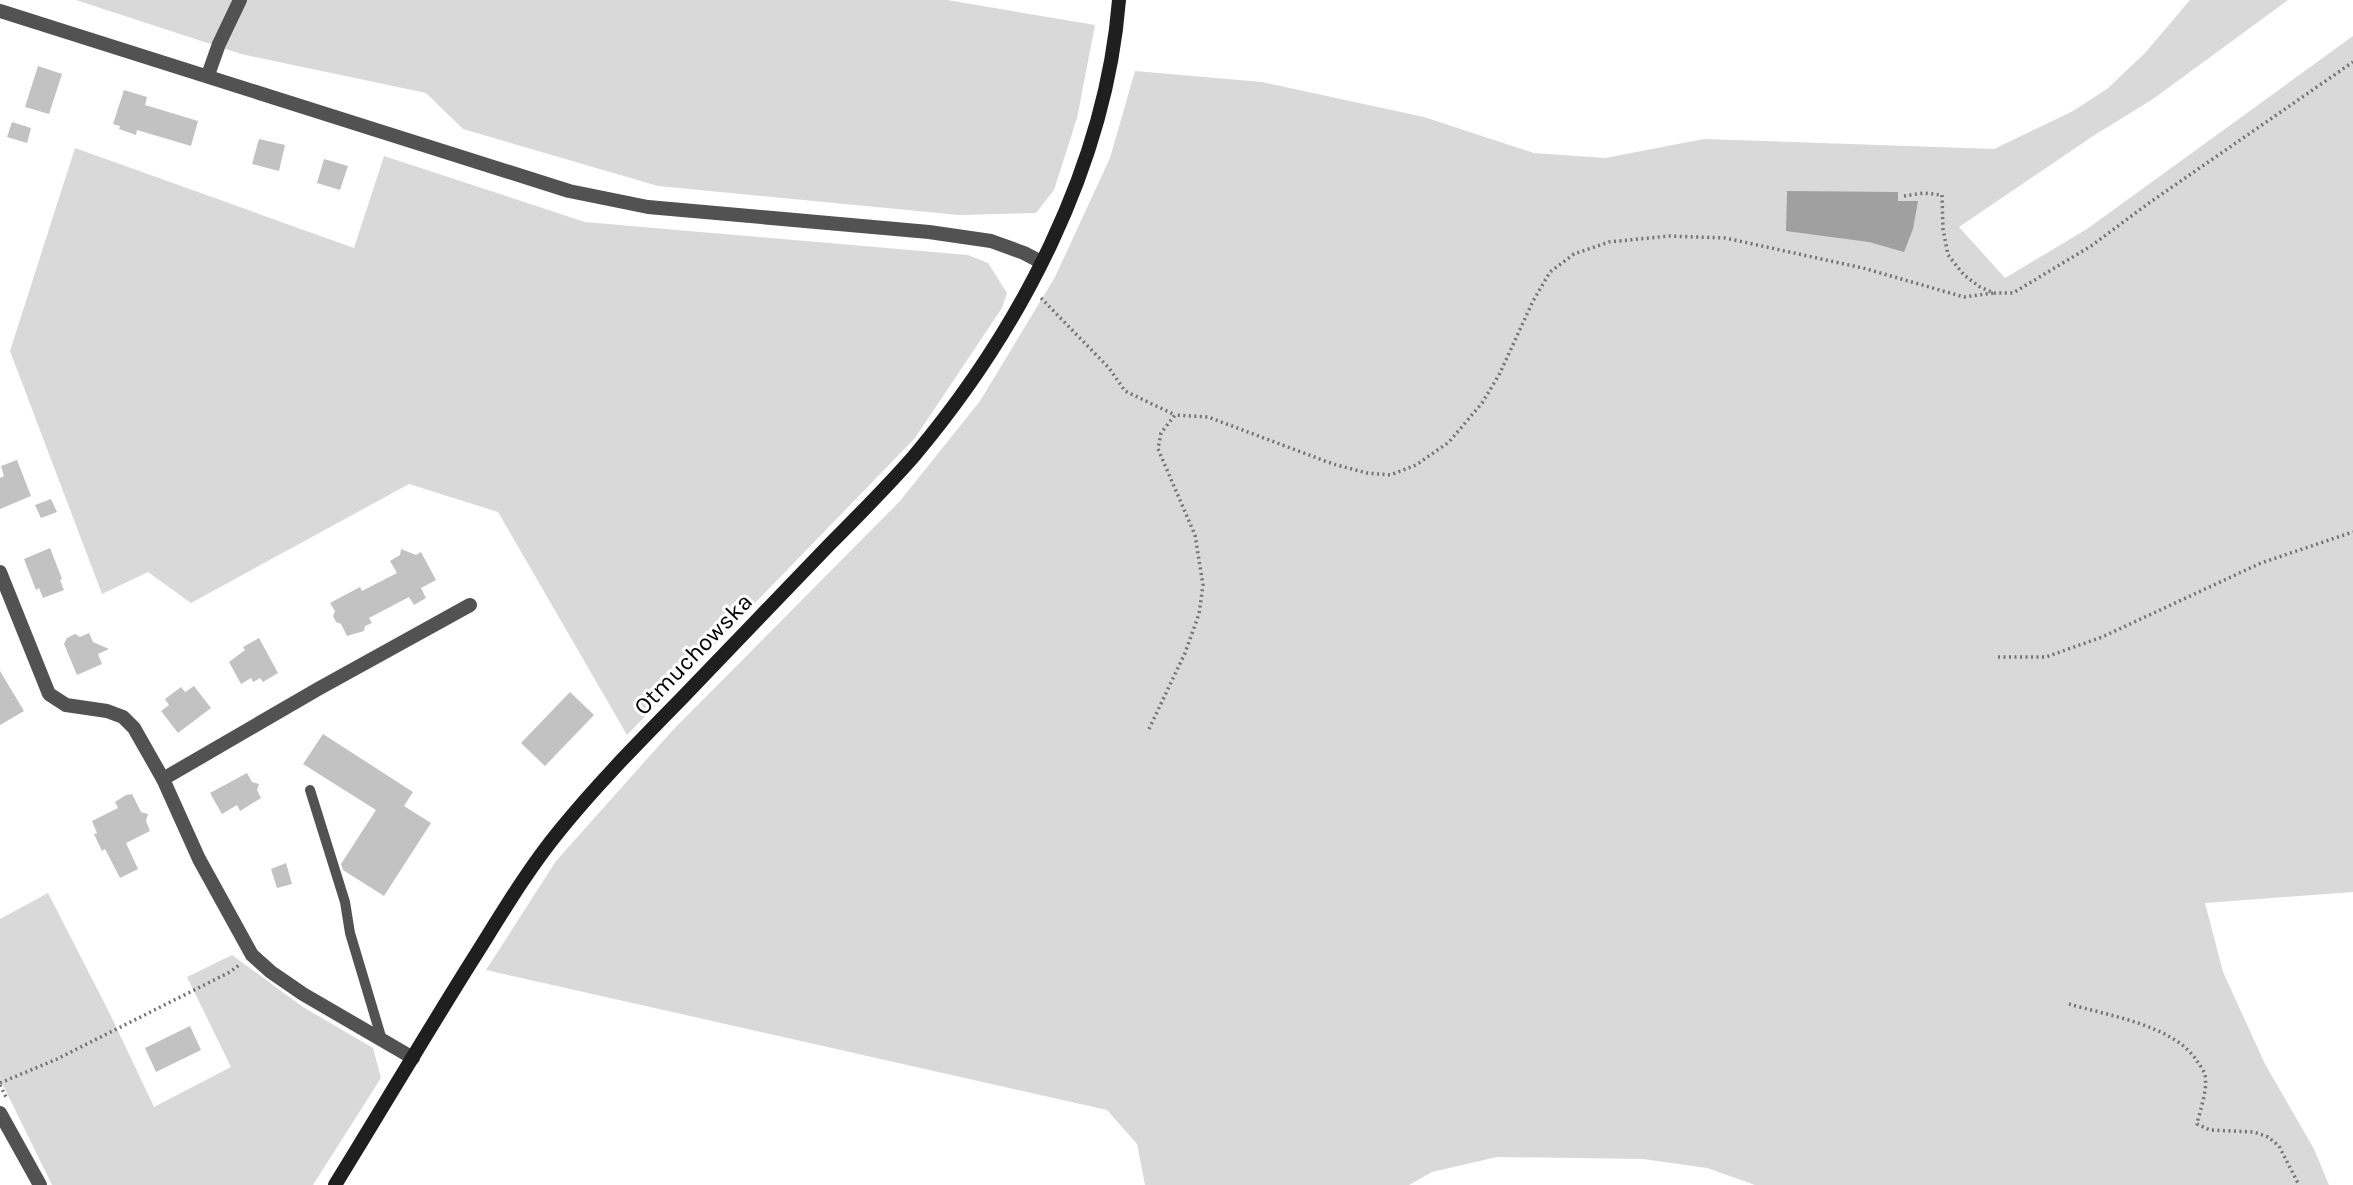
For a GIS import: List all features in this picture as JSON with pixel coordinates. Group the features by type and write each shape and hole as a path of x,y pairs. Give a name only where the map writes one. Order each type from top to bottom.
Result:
{"main road":[{"name":"Otmuchowska","path":"335,1185 508,904 558,833 638,743 913,457 974,376 1028,288 1059,226 1086,160 1104,98 1119,0"}],"street":[{"path":"208,75 240,0"},
{"path":"0,11 569,191 648,207 941,233 990,241 1041,262"},
{"path":"0,572 50,694 66,705 107,711 123,717 134,728 163,779 199,859 252,955 303,994 413,1058"},
{"path":"163,779 470,605"},
{"path":"0,1113 40,1185"}],"lane":[{"path":"310,790 345,902 349,933 382,1040"}],"path":[{"path":"1028,288 1047,302 1109,368 1125,391 1175,415 1208,417 1332,464 1367,473 1390,475 1416,466 1449,442 1482,403 1499,375 1550,272 1574,254 1609,242 1669,236 1725,238 1863,268 1964,297 2013,293 2091,246 2353,62"},
{"path":"1904,196 1924,193 1942,195 1943,229 1948,255 1964,275 1994,293"},
{"path":"1149,729 1185,653 1199,614 1203,584 1195,535 1158,449 1161,433 1175,415"},
{"path":"1998,657 2046,657 2102,636 2260,563 2353,532"},
{"path":"0,1083 69,1054 230,972 252,955"},
{"path":"2069,1004 2161,1031 2177,1039 2193,1055 2205,1074 2205,1090 2197,1124 2210,1130 2254,1132 2268,1137 2279,1146 2299,1185"}],"shaded area":[{"path":"76,0 947,0 1095,25 1077,118 1054,190 1036,213 959,215 658,186 463,129 426,93 241,54"},
{"path":"2190,0 2288,0 2153,99 2093,136 1959,227 2005,278 2087,229 2353,36 2353,892 2205,903 2223,972 2265,1064 2314,1149 2329,1185 1755,1185 1707,1168 1643,1159 1497,1157 1432,1172 1409,1185 1145,1185 1137,1144 1107,1110 486,970 556,861 672,731 900,501 980,401 1055,277 1110,158 1135,71 1262,82 1424,117 1534,153 1605,158 1704,139 1994,149 2073,111 2107,89 2145,53"},
{"path":"75,148 354,248 384,156 585,222 968,255 988,263 1007,293 1002,308 915,438 627,735 498,512 409,484 191,603 148,572 102,594 10,351"},
{"path":"1787,191 1898,192 1898,201 1918,201 1913,229 1904,252 1869,242 1786,231"},
{"path":"48,893 154,1107 231,1067 187,977 232,955 303,1007 373,1048 381,1078 313,1185 52,1185 0,1079 0,919"}],"building":[{"path":"38,66 62,74 49,114 25,107"},
{"path":"124,90 147,97 145,105 198,121 191,146 137,130 136,135 113,124"},
{"path":"12,122 31,128 27,143 7,137"},
{"path":"259,139 285,145 279,171 252,164"},
{"path":"324,159 348,166 340,190 317,183"},
{"path":"17,460 31,496 0,509 0,478 4,476 1,466"},
{"path":"51,499 57,512 41,518 35,505"},
{"path":"50,548 64,590 43,598 39,588 36,590 24,559"},
{"path":"401,549 416,555 421,552 436,580 421,588 426,598 414,605 409,597 369,618 372,623 365,626 364,631 347,636 341,624 336,622 333,616 335,611 330,603 360,587 362,591 397,573 390,561 400,555"},
{"path":"89,633 93,642 109,649 98,654 102,664 77,675 64,644 67,638 75,634 80,637"},
{"path":"259,638 278,673 263,682 260,678 253,682 251,678 241,684 229,662 245,650 243,647"},
{"path":"0,671 24,711 0,725"},
{"path":"194,686 211,708 178,733 161,711 169,705 165,699 181,687 185,692"},
{"path":"570,692 594,715 545,766 521,743"},
{"path":"323,734 413,792 404,806 431,823 384,896 343,870 341,864 376,810 303,764"},
{"path":"247,773 252,782 259,784 257,790 261,798 240,811 237,805 222,814 210,793"},
{"path":"132,794 141,812 148,814 146,821 150,831 126,843 138,869 120,878 105,849 102,851 94,834 97,833 92,821 118,808 115,802"},
{"path":"286,863 292,884 277,888 271,869"},
{"path":"190,1026 201,1050 156,1072 145,1048"}]}
